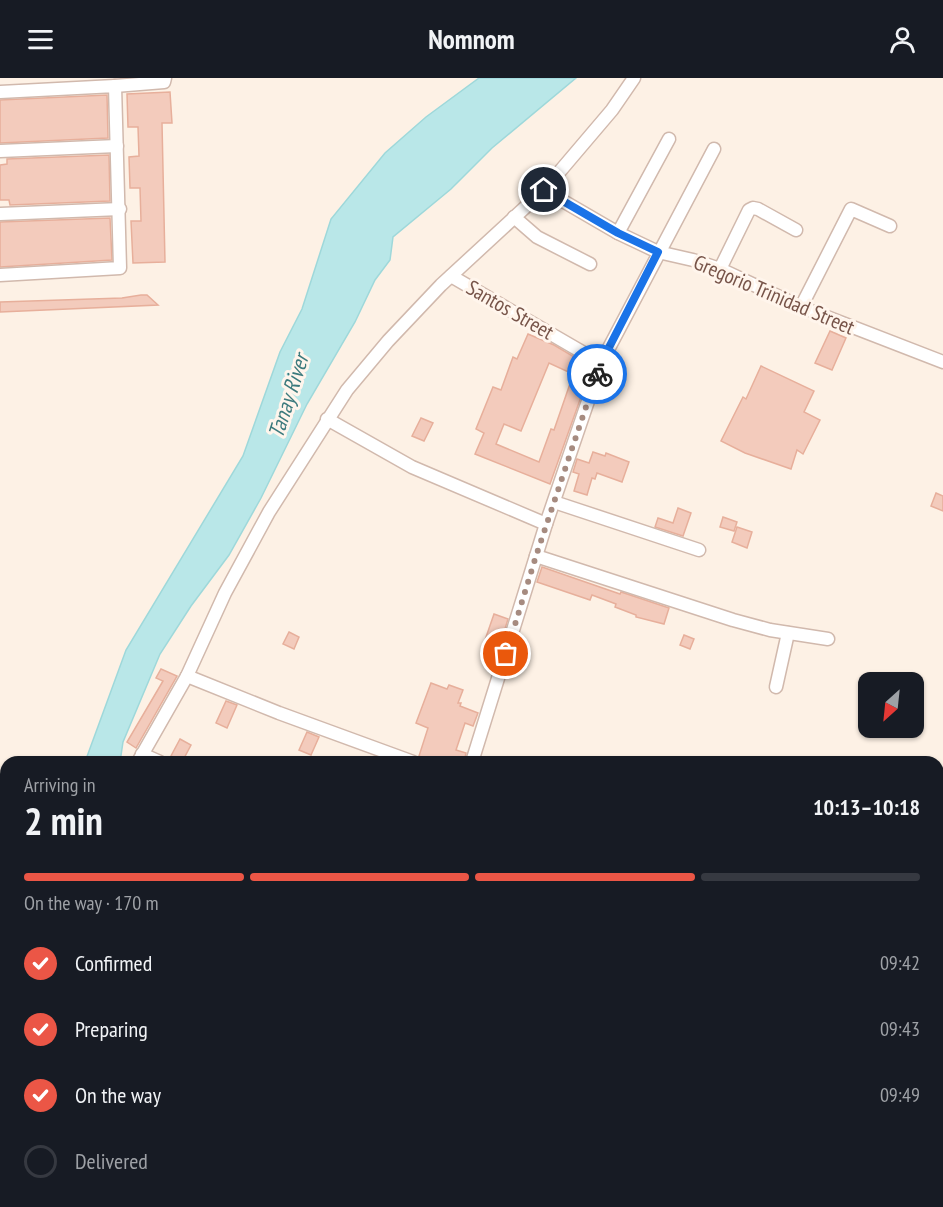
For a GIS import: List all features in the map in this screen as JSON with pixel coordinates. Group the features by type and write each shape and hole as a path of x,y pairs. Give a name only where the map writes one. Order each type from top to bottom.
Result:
{"street":[{"path":"0,92 164,82 165,78"},
{"path":"141,756 187,676 225,593 269,512 351,385 388,341 451,276 544,190 612,110 634,78"},
{"path":"0,275 120,268 115,86"},
{"path":"618,233 669,139"},
{"path":"0,151 117,146"},
{"path":"474,756 546,524 601,363 714,149"},
{"name":"Gregorio Trinidad Street","path":"544,190 618,233 658,252 720,269 801,307 943,362"},
{"path":"0,214 120,209"},
{"path":"720,269 749,210 758,209 796,230"},
{"path":"801,307 851,209 890,226"},
{"path":"514,217 537,237 590,264"},
{"name":"Santos Street","path":"451,276 601,363"},
{"path":"327,419 412,467 546,524"},
{"path":"554,502 699,550"},
{"path":"536,556 733,620 788,633 828,639"},
{"path":"776,687 788,633"},
{"path":"187,676 290,718 396,756"}],"water":[{"name":"Tanay River","path":"479,78 576,78 492,148 451,189 393,237 390,260 375,280 355,322 307,404 261,498 229,555 191,606 160,654 123,742 121,756 87,756 126,650 243,456 280,352 302,309 331,219 385,153 426,117"}],"building":[{"path":"170,92 172,123 162,123 165,262 133,263 131,221 141,221 140,188 130,188 129,157 139,156 138,127 128,127 127,94"},
{"path":"107,95 108,138 0,143 0,100"},
{"path":"109,155 110,201 10,205 9,200 0,200 0,165 7,164 7,159"},
{"path":"110,218 112,260 0,267 0,222"},
{"path":"147,295 158,305 0,312 0,302 122,298"},
{"path":"830,331 846,338 832,370 815,363"},
{"path":"528,334 554,345 581,361 575,375 549,363 521,431 504,424 496,444 539,462 551,429 554,430 573,375 587,380 550,484 475,454 484,433 476,429 493,387 501,390 513,357 517,359"},
{"path":"761,366 814,391 804,412 820,420 803,454 797,450 791,469 745,453 721,441 743,397 746,399"},
{"path":"421,418 433,423 424,441 412,436"},
{"path":"593,452 605,456 606,453 629,462 622,482 597,473 595,479 592,478 587,495 574,491 579,474 573,472 577,459 589,463"},
{"path":"936,493 943,496 943,511 931,506"},
{"path":"678,508 691,513 683,536 655,527 658,518 673,523"},
{"path":"723,517 737,522 734,531 720,527"},
{"path":"737,527 752,532 747,548 732,542"},
{"path":"542,567 669,608 664,624 636,617 636,615 615,607 616,604 592,595 590,600 537,582"},
{"path":"494,614 508,619 500,645 485,640"},
{"path":"289,632 299,637 294,649 283,644"},
{"path":"684,635 694,639 690,649 680,645"},
{"path":"161,669 177,676 136,748 127,742 163,681 156,678"},
{"path":"431,683 447,689 449,685 463,690 458,703 478,713 473,726 465,723 456,750 466,753 465,756 419,756 428,728 416,723"},
{"path":"226,701 237,705 227,728 216,723"},
{"path":"307,732 319,737 311,755 299,750"},
{"path":"180,739 191,745 185,756 171,756"}],"way so far":[{"path":"506,654 597,374"}],"route":[{"path":"544,190 618,233 658,252 597,374"}]}
